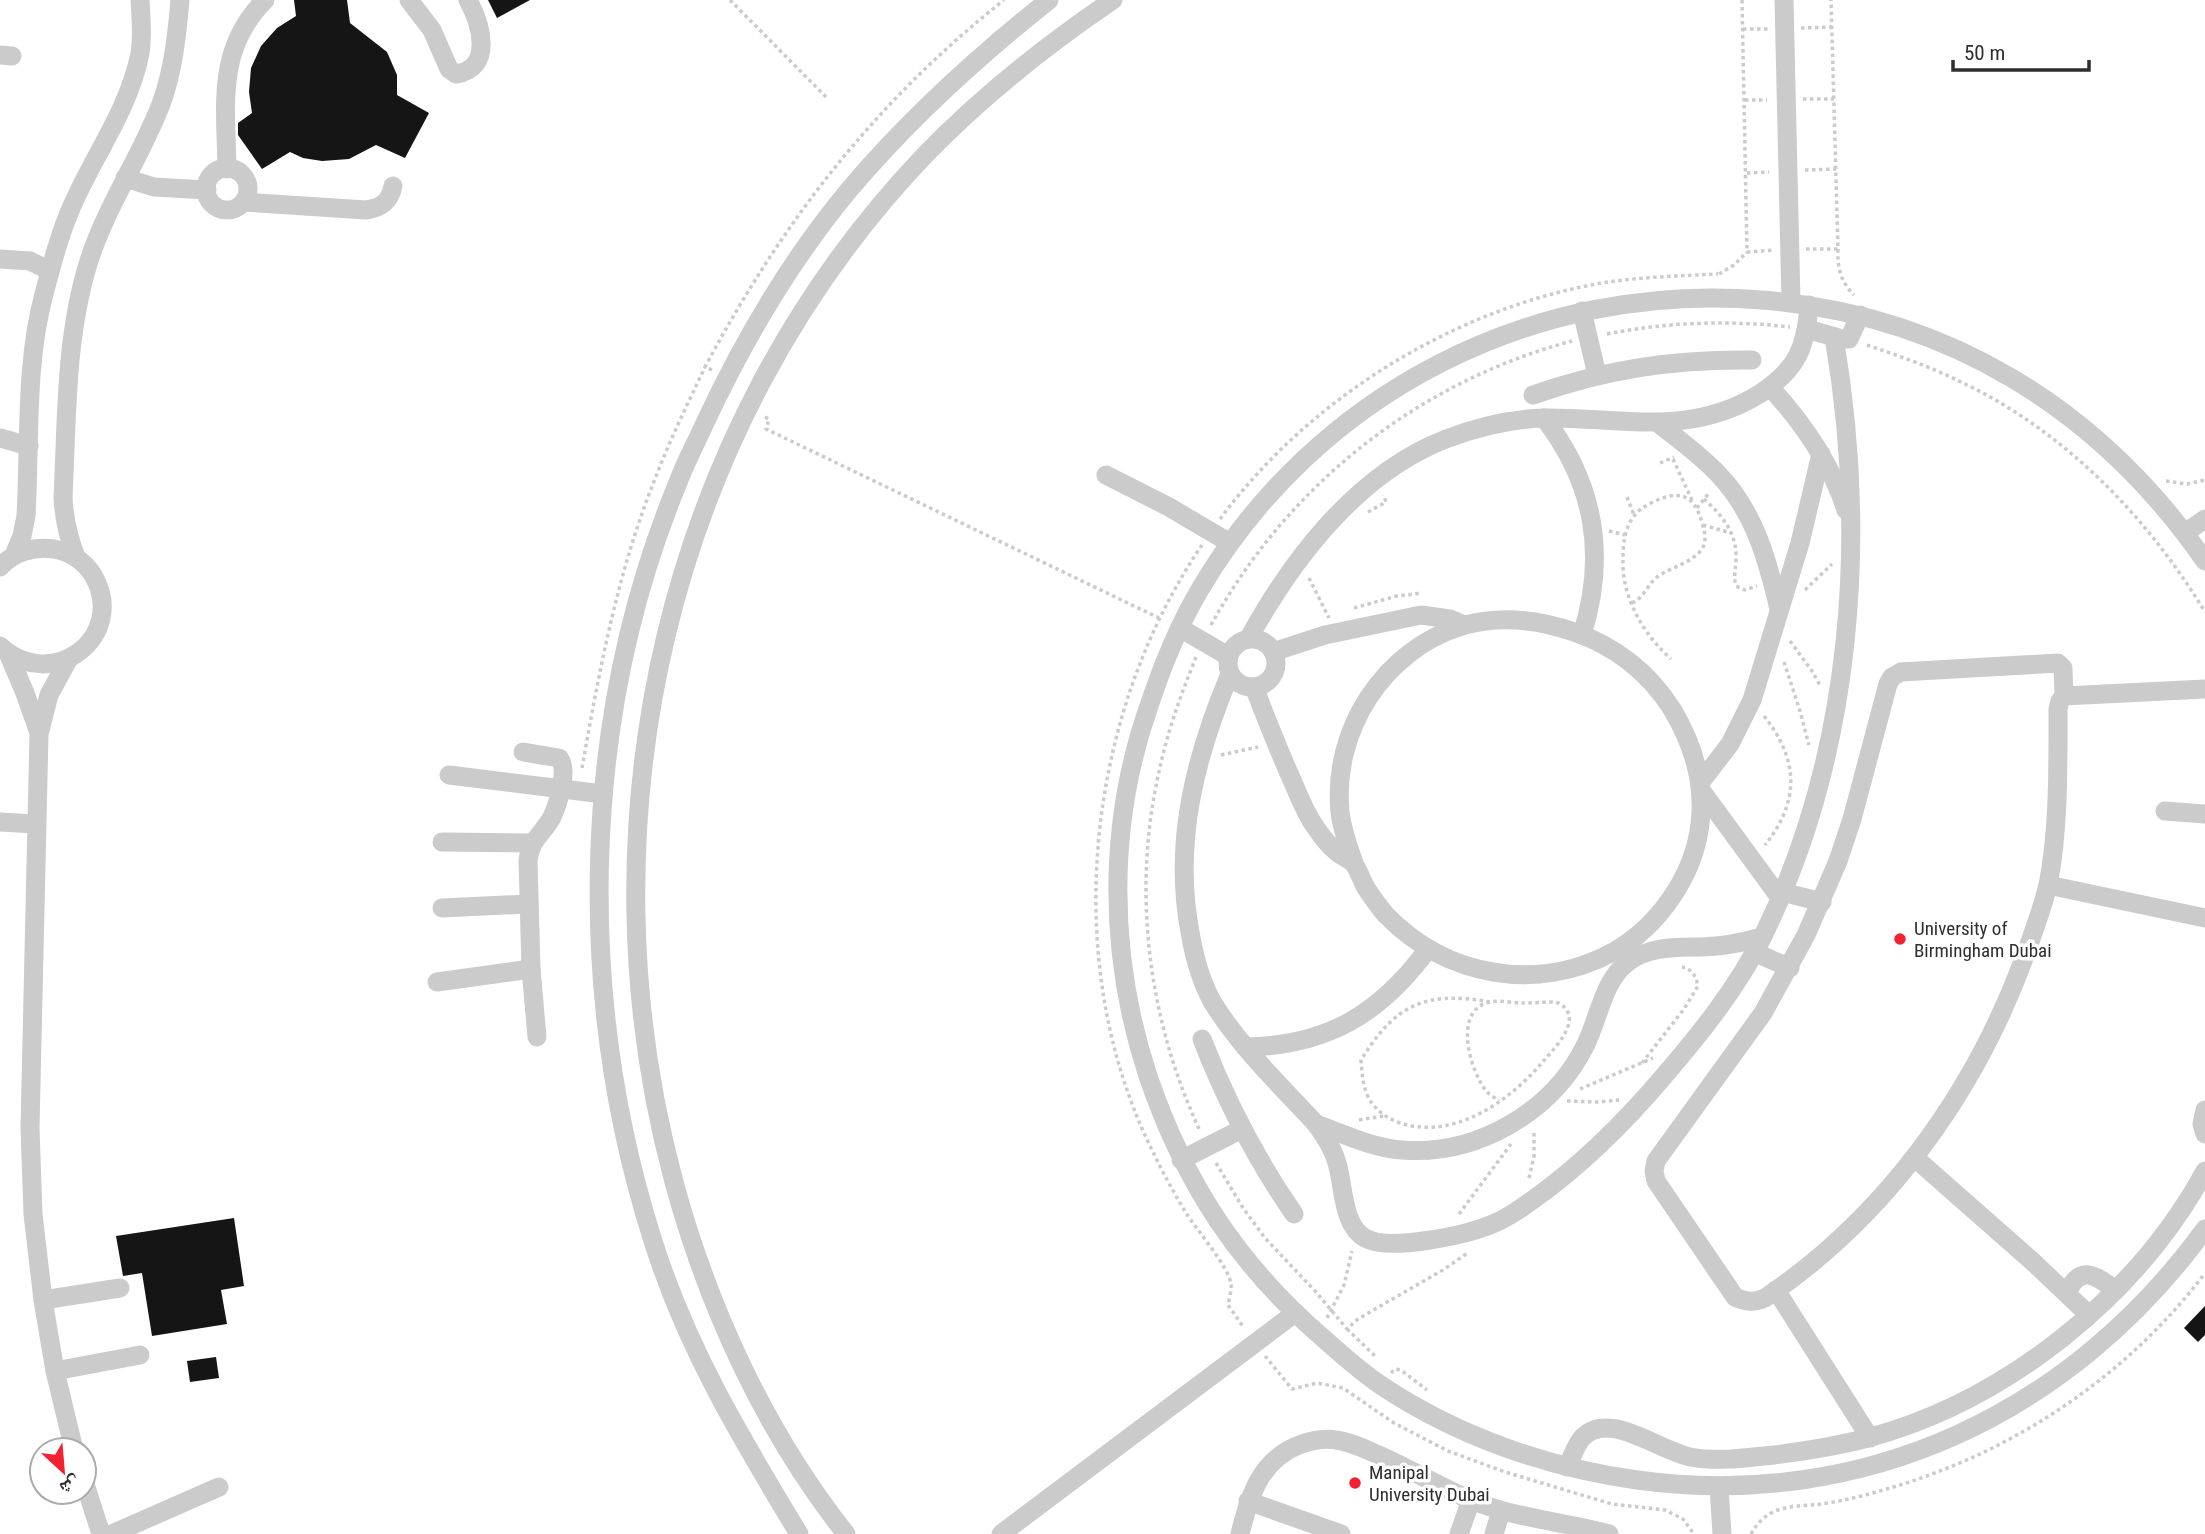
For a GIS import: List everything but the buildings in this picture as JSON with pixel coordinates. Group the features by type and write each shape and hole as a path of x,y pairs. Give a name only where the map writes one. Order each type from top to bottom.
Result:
{"street":[{"path":"7,561 22,536 26,516 36,335 43,296 69,212 122,107 134,77 140,52 140,0"},
{"path":"76,557 68,538 62,497 73,337 88,265 100,231 161,103 172,63 180,0"},
{"path":"227,169 226,79 230,58 237,37 265,0"},
{"path":"408,0 427,23 449,69 456,74 475,67 480,57 480,29 468,0"},
{"path":"799,1534 716,1395 693,1346 663,1270 638,1192 615,1087 602,972 599,891 603,794 622,668 656,541 679,480 726,377 769,303 806,247 847,193 891,142 981,55 1049,0"},
{"path":"846,1534 802,1472 740,1360 706,1281 685,1220 658,1116 641,1009 635,891 637,812 655,681 669,617 722,468 748,410 785,342 827,277 873,215 923,157 979,103 1038,54 1113,0"},
{"path":"1249,638 1299,559 1332,522 1385,473 1414,454 1476,429 1510,421 1544,418 1658,423 1717,414 1735,407 1781,378 1799,356 1807,329 1800,304 1784,0"},
{"path":"227,169 240,172 247,183 247,196 239,207 225,210 212,203 207,190 210,177 227,169"},
{"path":"125,178 154,187 207,190"},
{"path":"244,202 376,209 385,204 391,196 393,186"},
{"path":"0,258 30,261 50,271"},
{"path":"2205,561 2152,492 2115,455 2074,421 1987,363 1941,341 1892,323 1800,304 1723,297 1655,299 1582,311 1521,328 1458,354 1395,388 1336,430 1283,478 1230,543 1198,593 1180,628 1166,657 1142,724 1129,778 1117,886 1119,942 1127,996 1157,1101 1181,1160 1213,1215 1240,1253 1315,1332 1384,1387 1427,1412 1489,1441 1567,1467 1668,1485 1718,1487 1793,1483 1849,1472 1912,1453 1973,1427 2031,1396 2084,1358 2134,1314 2178,1266 2205,1229"},
{"path":"1582,311 1597,375"},
{"path":"1180,628 1229,665 1236,682 1245,686 1262,685 1276,667 1273,652 1263,641 1249,638 1233,648 1229,665 1207,732 1187,812 1184,867 1188,921 1197,961 1211,1000 1245,1047 1316,1124 1332,1149 1351,1222 1357,1232 1377,1243 1405,1242 1465,1234 1494,1224 1520,1209 1584,1159 1648,1094 1714,1013 1758,944 1781,895 1817,792 1834,714 1847,623 1851,488 1842,338 1860,315"},
{"path":"1807,329 1842,338"},
{"path":"1533,395 1597,375 1635,367 1674,362 1752,360"},
{"path":"1770,387 1789,407 1821,454 1843,501 1851,531"},
{"path":"1544,418 1576,469 1587,497 1593,527 1596,570 1582,635"},
{"path":"1658,423 1707,463 1738,498 1751,521 1767,561 1773,581 1776,623"},
{"path":"0,438 29,446"},
{"path":"1700,787 1730,744 1752,701 1800,543 1821,454"},
{"path":"1106,475 1169,507 1230,543"},
{"path":"2185,533 2205,519"},
{"path":"4,649 26,663 47,665 68,660 82,650 94,636 102,611 98,585 89,569 76,557 62,550 46,548 30,549 7,561"},
{"path":"1273,652 1337,632 1421,615 1450,619 1464,625"},
{"path":"1512,620 1560,627 1582,635 1621,655 1639,669 1662,694 1689,743 1700,787 1700,824 1692,858 1677,889 1656,917 1637,936 1592,962 1568,971 1542,975 1515,976 1468,967 1428,949 1405,932 1384,912 1367,889 1345,838 1340,812 1339,785 1350,732 1377,685 1395,665 1416,648 1439,635 1464,625 1512,620"},
{"path":"4,649 25,693 39,733"},
{"path":"68,660 49,695 39,733 30,1128 33,1214 43,1300 55,1371 71,1436"},
{"path":"2058,663 2063,668 2064,696 2058,709 2056,799 2048,885 2033,934 1995,1028 1944,1116 1915,1158 1849,1228 1776,1290 1757,1301 1745,1302 1735,1297 1661,1190 1654,1171 1656,1161 1763,1013 1790,968 1822,902 1849,829 1888,684 1892,677 1901,672 2058,663"},
{"path":"1254,687 1275,743 1313,824 1324,839 1354,863"},
{"path":"2064,696 2205,689"},
{"path":"523,752 559,758 564,766 553,815 532,843 528,860 531,969 537,1037"},
{"path":"450,770 562,783 603,794"},
{"path":"1700,787 1781,895 1822,902"},
{"path":"2165,811 2205,814"},
{"path":"0,822 35,824"},
{"path":"442,842 532,843"},
{"path":"2048,885 2205,918"},
{"path":"442,908 528,904"},
{"path":"1316,1124 1373,1144 1402,1150 1463,1144 1493,1134 1537,1105 1569,1071 1584,1048 1610,983 1627,962 1650,951 1758,944 1790,968"},
{"path":"1245,1047 1270,1047 1299,1042 1356,1019 1383,1000 1408,976 1428,949"},
{"path":"437,982 531,969"},
{"path":"1202,1039 1242,1129 1294,1213"},
{"path":"2205,1110 2202,1124 2205,1134"},
{"path":"1181,1160 1242,1129"},
{"path":"1915,1158 2089,1315"},
{"path":"1567,1467 1582,1438 1600,1427 1621,1430 1674,1453 1710,1459 1804,1451 1870,1438 1916,1422 1985,1390 2055,1344 2116,1290 2178,1214 2205,1171"},
{"path":"2067,1293 2071,1283 2085,1274 2094,1275 2116,1290"},
{"path":"43,1300 120,1288"},
{"path":"1776,1290 1870,1438"},
{"path":"1001,1534 1295,1313"},
{"path":"55,1371 140,1355"},
{"path":"1240,1534 1255,1484 1269,1464 1288,1449 1311,1441 1335,1440 1358,1446 1471,1500 1501,1511 1609,1534"},
{"path":"111,1534 219,1487"},
{"path":"1718,1487 1722,1534"},
{"path":"1459,1534 1471,1500"},
{"path":"1248,1501 1341,1534"},
{"path":"92,1506 101,1534"},
{"path":"1494,1534 1501,1511"}],"path":[{"path":"730,0 827,98"},
{"path":"1694,1534 1682,1519 1665,1510 1612,1504 1505,1472 1448,1451 1394,1423 1343,1388 1317,1383 1292,1389 1255,1344 1228,1305 1231,1284 1224,1266 1203,1239 1175,1194 1141,1125 1122,1073 1111,1032 1100,972 1096,901 1098,847 1105,785 1129,693 1159,619 1211,531 1241,491 1282,449 1355,387 1385,368 1445,335 1505,310 1564,291 1632,279 1718,274"},
{"path":"1842,338 1921,364 1963,383 2042,430 2078,459 2120,499 2171,561 2205,612"},
{"path":"748,410 769,419 766,429 1180,628"},
{"path":"1632,603 1640,600 1656,578 1700,552 1705,541 1703,525 1672,457"},
{"path":"1671,659 1650,638 1627,593 1622,573 1623,544 1634,515 1641,508 1671,495 1682,495 1693,502"},
{"path":"1627,497 1634,515"},
{"path":"1704,499 1716,510 1732,534 1737,555 1733,578 1736,586 1745,590 1773,581"},
{"path":"1703,525 1732,534"},
{"path":"1776,623 1837,558 1851,531"},
{"path":"1299,559 1337,632"},
{"path":"1351,609 1397,596 1422,593"},
{"path":"1776,623 1812,671 1834,714"},
{"path":"1776,623 1810,751"},
{"path":"1751,858 1763,848 1779,824 1793,776 1779,736 1752,701"},
{"path":"1199,761 1275,743"},
{"path":"1642,1063 1684,1009 1698,986 1692,971 1675,965"},
{"path":"1470,998 1490,1002 1556,1002 1564,1006 1569,1017 1566,1030 1538,1068 1522,1084 1473,1116 1455,1124 1426,1128 1403,1124 1384,1116 1371,1101 1364,1085 1360,1060 1387,1024 1413,1005 1443,999 1470,998"},
{"path":"1490,1002 1472,1016 1466,1031 1478,1076 1488,1092 1499,1101"},
{"path":"1441,1238 1537,1105 1662,1054"},
{"path":"1537,1105 1598,1102 1648,1094"},
{"path":"1520,1209 1534,1156 1537,1105"},
{"path":"1315,1332 1332,1311 1339,1297 1357,1232"},
{"path":"1347,1329 1383,1363"}],"place":[{"name":"University of Birmingham Dubai","path":"1900,939"},
{"name":"Manipal University Dubai","path":"1355,1483"}]}
